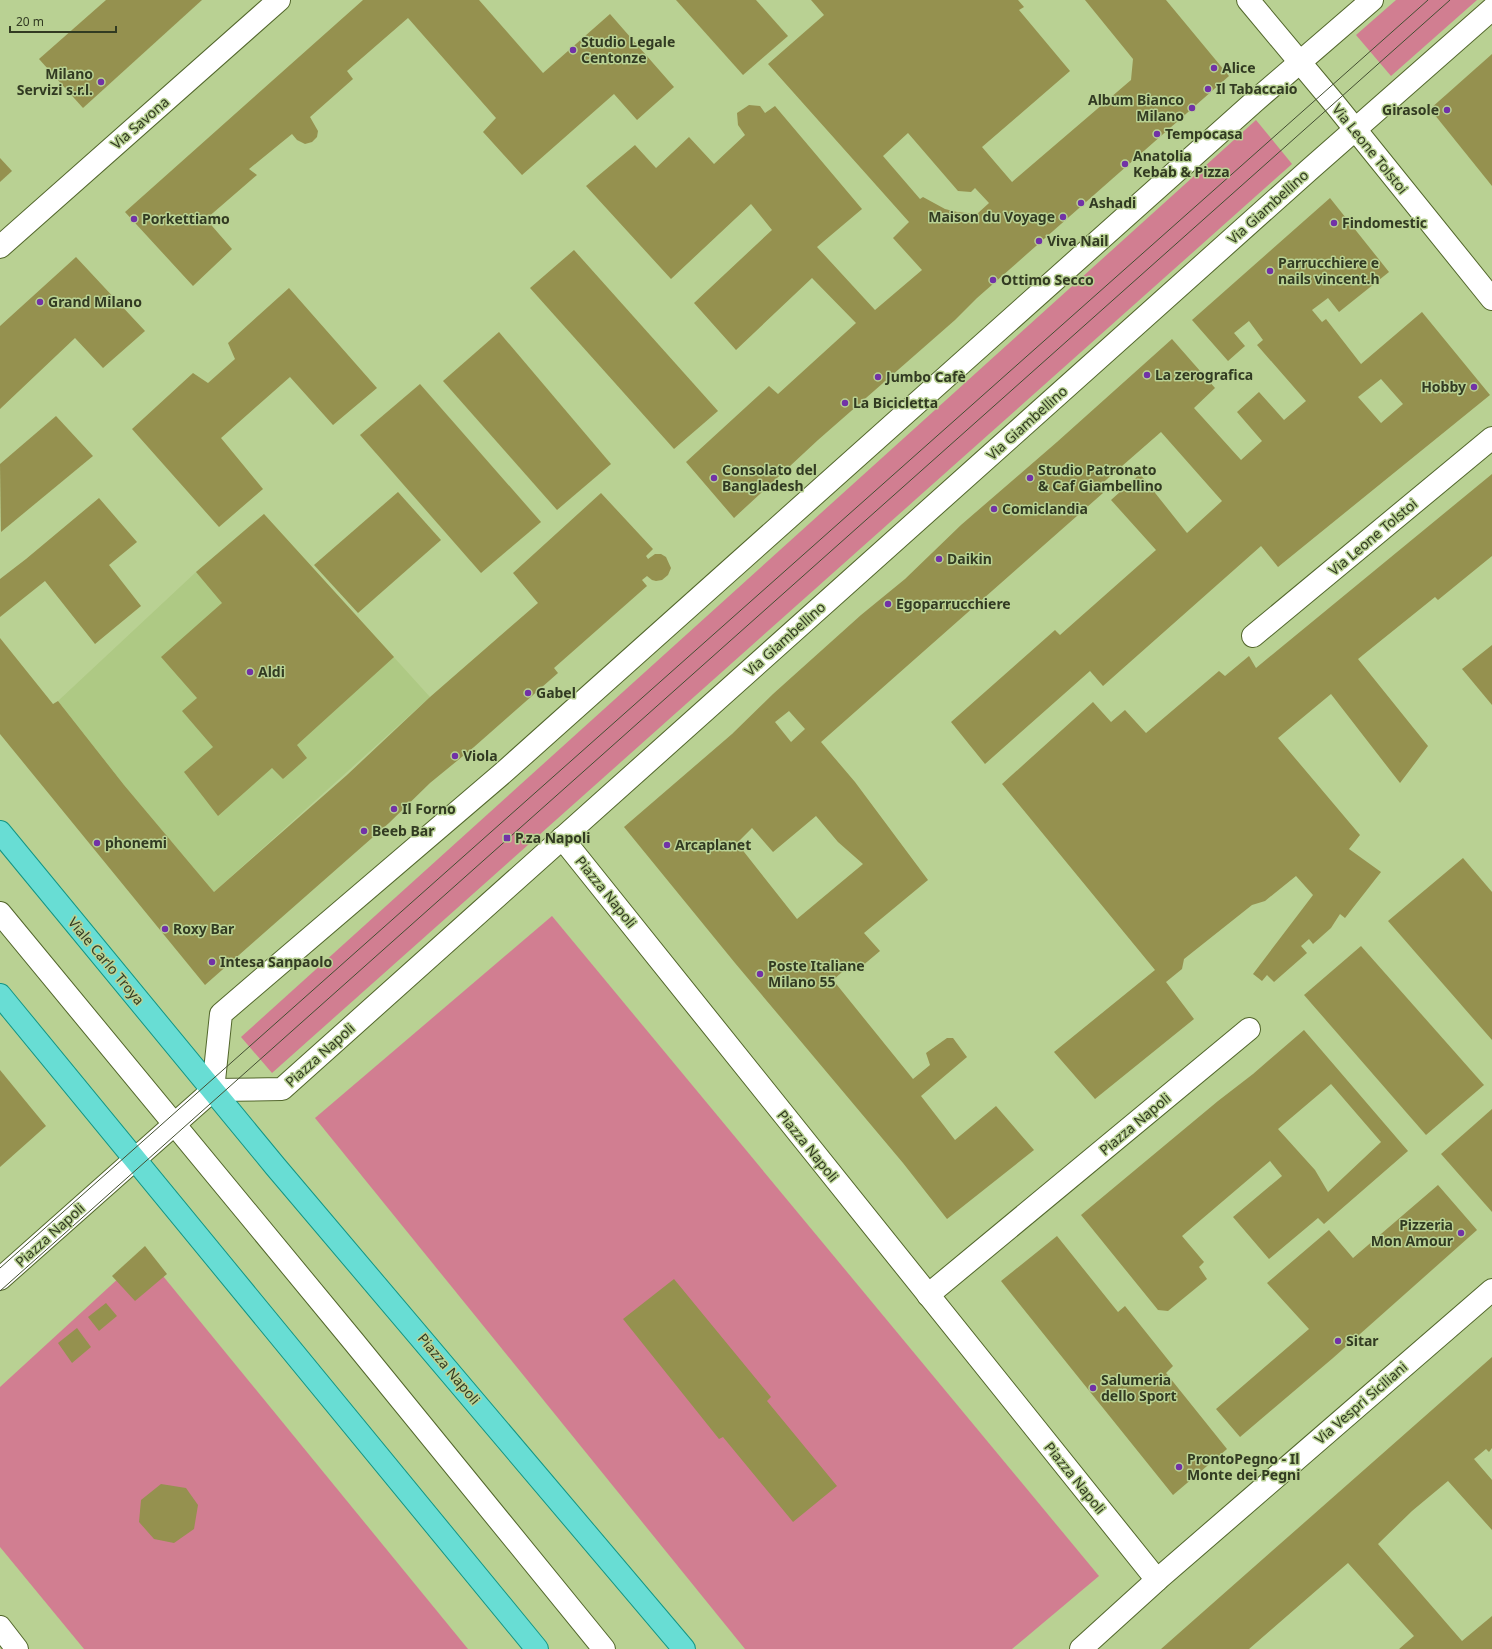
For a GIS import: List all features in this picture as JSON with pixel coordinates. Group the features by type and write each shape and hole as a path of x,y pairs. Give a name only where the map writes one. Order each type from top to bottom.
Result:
{"main road":[{"name":"Viale Carlo Troya","path":"0,832 212,1090"},
{"path":"0,995 537,1649"},
{"name":"Piazza Napoli","path":"212,1090 684,1649"}],"street":[{"name":"Via Savona","path":"0,247 280,0"},
{"name":"Via Leone Tolstoi","path":"1248,0 1492,299"},
{"path":"212,1090 221,1014 504,772 1299,63 1372,0"},
{"name":"Via Giambellino","path":"562,838 1492,9"},
{"name":"Via Leone Tolstoi","path":"1253,636 1492,438"},
{"name":"Piazza Napoli","path":"0,1279 212,1090 282,1089 562,838 1157,1580"},
{"path":"0,913 359,1348 604,1649"},
{"name":"Piazza Napoli","path":"928,1296 1249,1029"},
{"name":"Via Vespri Siciliani","path":"1157,1580 1492,1290"},
{"path":"1081,1649 1157,1580"},
{"path":"0,1627 17,1649"}],"shaded area":[{"path":"1396,0 1477,0 1391,76 1356,35"},
{"path":"1256,120 1292,164 272,1073 241,1037"},
{"path":"264,514 430,697 214,892 124,785 58,701 196,572"},
{"path":"552,916 1099,1576 1012,1649 745,1649 315,1118"},
{"path":"145,1254 468,1649 84,1649 0,1547 0,1387"}],"building":[{"path":"106,0 202,0 83,108 39,59"},
{"path":"363,0 479,0 543,73 610,14 674,87 637,120 614,94 522,175 483,132 496,118 408,18 347,71 353,79 310,117 318,131 317,137 312,142 305,144 297,140 292,134 249,169 257,175 206,219 232,249 193,286 125,212"},
{"path":"676,0 756,0 788,36 743,75"},
{"path":"811,0 1018,0 1024,7 1019,10 1070,71 982,147 1012,182 1131,80 1133,59 1085,0 1166,0 1229,76 977,298 955,320 818,440 734,518 686,462 769,386 778,394 856,323 812,278 736,350 694,303 772,230 751,204 671,279 586,186 635,145 656,168 689,137 714,164 745,135 738,125 737,113 749,105 760,106 765,113 775,106 862,209 817,247 875,310 922,270 893,238 909,222 768,64 824,15","holes":["908,133 958,191 971,192 975,188 989,203 977,214 945,209 923,197 920,199 883,156"]},
{"path":"1492,54 1492,186 1430,109"},
{"path":"0,158 12,171 0,182"},
{"path":"1330,198 1389,272 1339,312 1328,298 1312,310 1322,322 1326,319 1361,364 1422,312 1490,395 1278,567 1261,546 1103,686 1090,671 985,764 951,722 1055,630 1060,635 1156,550 1111,500 1140,474 1187,533 1222,501 1161,432 1098,487 1103,493 821,742 855,782 928,880 864,933 880,951 855,972 849,966 833,980 913,1079 930,1065 926,1053 947,1038 953,1038 967,1057 921,1096 955,1140 996,1106 1034,1150 947,1219 903,1163 735,963 624,827 732,734 773,694 861,615 905,579 961,525 1057,442 1172,339 1215,388 1194,408 1241,460 1262,441 1237,412 1259,392 1284,420 1306,401 1257,345 1263,340 1249,321 1234,333 1245,346 1228,361 1192,320","holes":["1381,379 1403,404 1381,423 1358,397","789,711 805,729 791,742 775,722","816,816 838,842 863,864 797,919 737,843 752,828 773,852"]},
{"path":"574,250 718,411 674,449 530,288"},
{"path":"76,257 145,331 103,368 75,338 0,409 0,326"},
{"path":"289,288 377,388 333,425 290,377 221,438 263,489 219,527 132,429 193,373 208,383 235,359 228,343"},
{"path":"499,332 611,464 557,510 443,381"},
{"path":"420,384 541,522 481,573 360,435"},
{"path":"56,416 93,456 1,532 0,464"},
{"path":"1492,474 1492,556 1438,600 1435,597 1358,659 1428,746 1400,783 1331,694 1278,738 1360,835 1349,849 1381,872 1345,918 1340,914 1331,928 1313,944 1309,939 1301,946 1307,953 1274,982 1267,975 1262,981 1253,974 1313,895 1296,876 1265,901 1252,905 1184,959 1182,969 1166,982 1194,1019 1095,1099 1054,1052 1155,970 1002,784 1093,702 1111,722 1125,710 1146,733 1219,671 1225,676 1249,656 1256,668"},
{"path":"398,492 441,540 358,613 314,565"},
{"path":"601,493 653,549 646,556 648,559 655,554 661,554 666,557 671,568 668,575 662,580 652,580 647,576 642,580 647,586 554,668 558,673 474,747 430,783 389,823 205,985 0,734 0,638 53,704 58,701 124,785 214,892 347,775 430,697 538,603 513,573"},
{"path":"99,498 137,542 109,565 141,606 95,644 45,581 0,617 0,579"},
{"path":"264,514 394,657 297,745 307,758 283,779 272,768 218,816 184,772 213,747 182,711 197,698 161,657 222,603 196,572"},
{"path":"1492,645 1492,705 1462,669"},
{"path":"1463,858 1492,892 1492,1040 1388,921"},
{"path":"1361,946 1484,1085 1426,1135 1304,995"},
{"path":"1304,1030 1408,1151 1324,1224 1318,1218 1269,1259 1233,1217 1282,1176 1270,1161 1182,1236 1204,1262 1199,1267 1207,1279 1168,1311 1158,1310 1081,1215 1218,1101 1253,1074","holes":["1331,1084 1381,1142 1328,1192 1315,1170 1278,1129"]},
{"path":"0,1070 46,1126 0,1167"},
{"path":"1492,1109 1492,1212 1441,1154"},
{"path":"1438,1185 1477,1230 1333,1358 1240,1437 1216,1409 1309,1329 1267,1283 1329,1230 1353,1258"},
{"path":"1057,1236 1118,1312 1125,1306 1173,1366 1166,1373 1227,1449 1173,1495 1001,1281"},
{"path":"145,1246 167,1274 135,1301 112,1276"},
{"path":"674,1279 771,1397 767,1401 837,1486 793,1522 723,1437 719,1439 623,1319"},
{"path":"106,1303 117,1316 99,1331 88,1317"},
{"path":"77,1328 91,1347 72,1363 58,1343"},
{"path":"1492,1357 1492,1448 1489,1452 1486,1449 1474,1459 1492,1480 1492,1530 1448,1481 1412,1511 1378,1544 1462,1641 1492,1616 1492,1649 1399,1649 1414,1636 1348,1563 1249,1649 1161,1649"},
{"path":"161,1484 186,1488 198,1505 194,1529 174,1543 154,1539 139,1522 141,1500"}],"tram line":[{"path":"0,1268 1428,0"},
{"path":"0,1291 1450,0"}],"place":[{"name":"Studio Legale Centonze","path":"573,50"},
{"name":"Alice","path":"1214,68"},
{"name":"Milano Servizi s.r.l.","path":"101,82"},
{"name":"Il Tabaccaio","path":"1208,89"},
{"name":"Album Bianco Milano","path":"1192,108"},
{"name":"Girasole","path":"1447,110"},
{"name":"Tempocasa","path":"1157,134"},
{"name":"Anatolia Kebab & Pizza","path":"1125,164"},
{"name":"Ashadi","path":"1081,203"},
{"name":"Maison du Voyage","path":"1063,217"},
{"name":"Porkettiamo","path":"134,219"},
{"name":"Findomestic","path":"1334,223"},
{"name":"Viva Nail","path":"1039,241"},
{"name":"Parrucchiere e nails vincent.h","path":"1270,271"},
{"name":"Ottimo Secco","path":"993,280"},
{"name":"Grand Milano","path":"40,302"},
{"name":"La zerografica","path":"1147,375"},
{"name":"Jumbo Cafè","path":"878,377"},
{"name":"Hobby","path":"1474,387"},
{"name":"La Bicicletta","path":"845,403"},
{"name":"Consolato del Bangladesh","path":"714,478"},
{"name":"Studio Patronato & Caf Giambellino","path":"1030,478"},
{"name":"Comiclandia","path":"994,509"},
{"name":"Daikin","path":"939,559"},
{"name":"Egoparrucchiere","path":"888,604"},
{"name":"Aldi","path":"250,672"},
{"name":"Gabel","path":"528,693"},
{"name":"Viola","path":"455,756"},
{"name":"Il Forno","path":"394,809"},
{"name":"Beeb Bar","path":"364,831"},
{"name":"P.za Napoli","path":"507,838"},
{"name":"phonemi","path":"97,843"},
{"name":"Arcaplanet","path":"667,845"},
{"name":"Roxy Bar","path":"165,929"},
{"name":"Intesa Sanpaolo","path":"212,962"},
{"name":"Poste Italiane Milano 55","path":"760,974"},
{"name":"Pizzeria Mon Amour","path":"1461,1233"},
{"name":"Sitar","path":"1338,1341"},
{"name":"Salumeria dello Sport","path":"1093,1388"},
{"name":"ProntoPegno - Il Monte dei Pegni","path":"1179,1467"}]}
